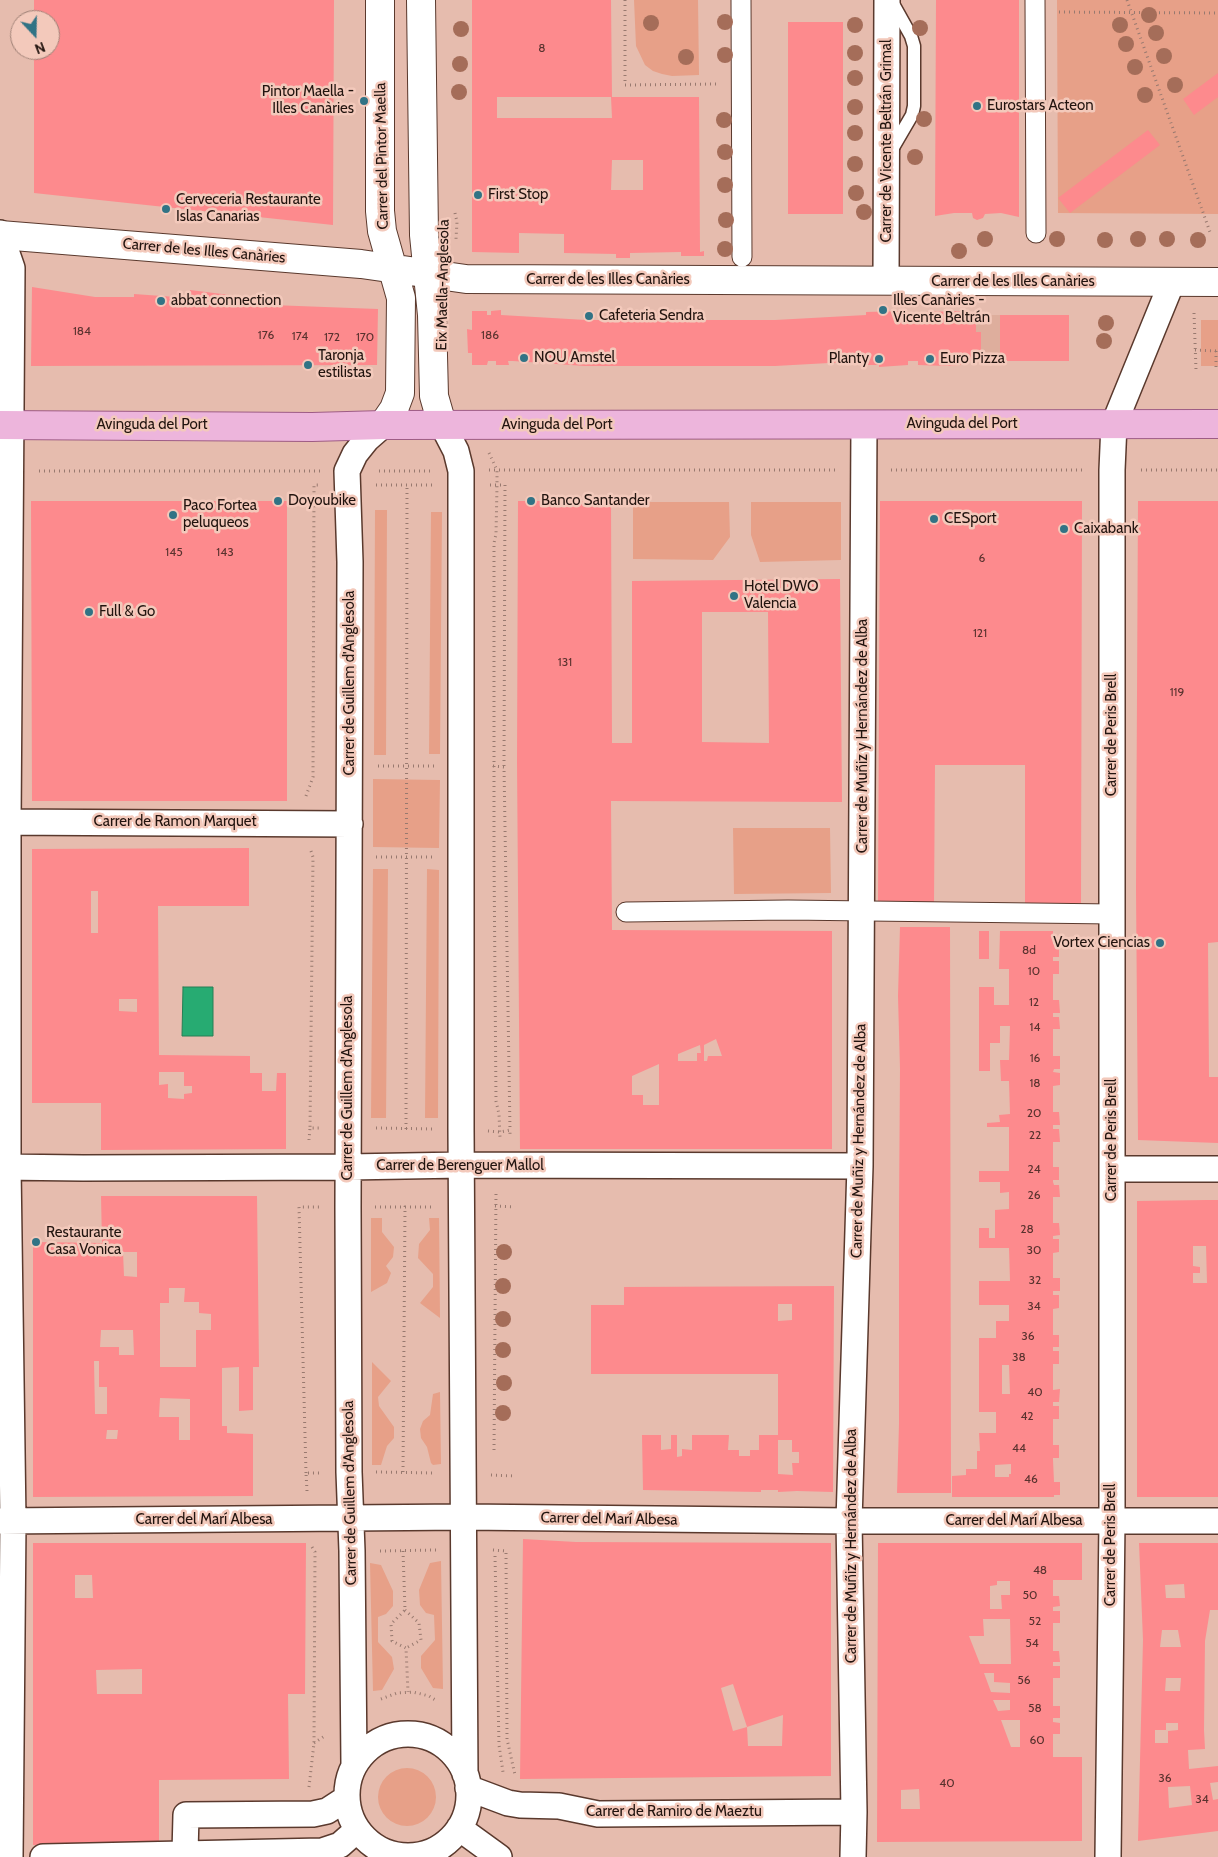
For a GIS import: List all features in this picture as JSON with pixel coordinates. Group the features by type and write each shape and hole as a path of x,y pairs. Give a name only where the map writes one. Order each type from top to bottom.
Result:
{"main road":[{"name":"Avinguda del Port","path":"6,425 312,427 384,424 1218,424"}],"street":[{"name":"Carrer del Pintor Maella","path":"380,0 380,212 382,231 401,298 400,393 394,409 384,424"},
{"path":"421,0 424,214 440,276 432,315 434,396 442,424 456,451 461,471 462,1207 465,1717 468,1802 465,1816 459,1828 447,1842 417,1856 399,1856 383,1851 369,1842 357,1830 346,1798 348,1781 354,1765 365,1751 379,1741 395,1735 413,1734 430,1738 445,1746 457,1758 467,1781"},
{"path":"741,0 742,257"},
{"name":"Carrer de Vicente Beltrán Grimal","path":"886,281 887,0"},
{"path":"1035,6 1036,233"},
{"name":"Carrer de les Illes Canàries","path":"0,234 361,264 466,279 1218,282"},
{"path":"0,234 12,268 6,425 4,822 4,1167 10,1857"},
{"path":"1114,424 1172,282"},
{"name":"Carrer de Guillem d'Anglesola","path":"354,1765 349,1472 350,562 347,471 355,454 367,439 384,424"},
{"name":"Carrer de Muñiz y Hernández de Alba","path":"853,1857 854,1812 849,1521 860,1166 864,424"},
{"name":"Carrer de Peris Brell","path":"1108,1857 1112,1521 1112,470 1114,424"},
{"name":"Carrer de Ramon Marquet","path":"4,822 350,824"},
{"path":"626,912 788,910 1112,914"},
{"name":"Carrer de Berenguer Mallol","path":"4,1167 860,1166"},
{"path":"1112,1170 1218,1169"},
{"name":"Carrer del Marí Albesa","path":"7,1521 464,1517 849,1521 1218,1521"},
{"name":"Carrer de Ramiro de Maeztu","path":"467,1781 508,1803 559,1806 598,1814 854,1812"},
{"path":"185,1853 186,1815 313,1814 327,1811 346,1798"},
{"path":"459,1828 499,1857"},
{"path":"43,1857 322,1851 340,1845 357,1830"}],"lane":[{"path":"887,163 891,151 912,115 914,106 914,46 911,36 891,0"}],"path":[{"path":"625,0 625,85 742,84"},
{"path":"1127,0 1210,232"},
{"path":"1035,6 1131,12 1218,12"},
{"name":"Eix Maella-Anglesola","path":"440,276 452,258 456,246 457,222 452,206"},
{"path":"1194,313 1196,370"},
{"path":"1195,350 1217,351 1216,370"},
{"path":"475,425 497,470"},
{"path":"488,470 842,470"},
{"path":"886,470 1089,470"},
{"path":"1134,470 1218,470"},
{"path":"35,471 328,471"},
{"path":"373,471 440,471"},
{"path":"313,777 314,485 327,485"},
{"path":"406,1129 407,485"},
{"path":"375,486 433,485"},
{"path":"488,486 505,485 504,767"},
{"path":"313,857 505,857"},
{"path":"310,1788 314,1743 315,1552 307,1534 299,1207 515,1207"},
{"path":"403,1472 404,1207"},
{"path":"306,1473 403,1472 515,1476"},
{"path":"403,1551 405,1610 392,1624 392,1641 406,1648"},
{"path":"405,1610 419,1623 421,1640 406,1648"},
{"path":"406,1648 408,1692"},
{"path":"314,1743 382,1699 408,1692 429,1696 506,1739"}],"shaded area":[{"path":"634,0 698,0 699,75 672,76 653,71 645,65 636,46"},
{"path":"1057,0 1218,0 1218,214 1058,213"},
{"path":"962,315 1069,315 1069,361 963,361"},
{"path":"1201,320 1218,320 1218,366 1201,366"},
{"path":"633,502 729,502 730,537 713,560 633,559"},
{"path":"751,502 841,502 841,560 760,562 751,535"},
{"path":"375,510 387,510 386,755 374,755"},
{"path":"431,512 442,512 440,754 429,754"},
{"path":"373,779 440,780 439,848 373,847"},
{"path":"733,828 830,828 831,893 734,894"},
{"path":"373,869 388,869 386,1118 371,1118"},
{"path":"427,869 439,870 438,1118 425,1118"},
{"path":"183,987 213,987 213,1036 182,1036"},
{"path":"371,1218 382,1218 382,1232 394,1247 393,1257 386,1266 391,1273 387,1283 371,1292"},
{"path":"429,1218 439,1218 440,1318 420,1303 433,1287 433,1274 418,1258 419,1244 430,1230"},
{"path":"372,1362 391,1381 378,1397 379,1406 394,1427 394,1438 387,1446 381,1465 372,1465"},
{"path":"440,1392 441,1464 433,1465 427,1447 421,1438 420,1429 423,1421 430,1415 433,1394"},
{"path":"441,1561 443,1689 433,1688 421,1668 421,1656 435,1640 434,1615 426,1613 420,1605 419,1590 430,1563"},
{"path":"370,1563 381,1565 393,1591 393,1606 386,1614 378,1617 378,1642 392,1657 394,1669 382,1690 373,1691"},
{"path":"407,1768 423,1773 431,1781 436,1797 431,1813 423,1821 407,1826 391,1821 383,1813 378,1797 383,1781 391,1773"}],"building":[{"path":"34,0 334,0 333,225 34,193 34,60 60,60 60,10 34,10"},
{"path":"472,0 611,0 612,97 699,97 700,252 704,251 704,256 681,256 681,252 630,253 630,258 616,258 616,254 564,253 564,234 519,233 519,253 472,252","holes":["497,97 611,97 612,118 497,118","612,160 643,160 643,190 611,190"]},
{"name":"Eurostars Acteon","path":"936,0 1019,0 1019,217 1001,213 985,214 983,218 977,220 973,218 972,213 935,216"},
{"path":"788,22 843,22 843,214 788,214"},
{"path":"1218,73 1218,97 1194,115 1183,99"},
{"path":"1148,130 1160,145 1070,213 1058,198"},
{"path":"32,287 95,297 134,297 134,294 190,298 190,290 246,297 245,304 378,309 377,365 31,366"},
{"path":"501,310 501,315 586,320 775,320 866,315 866,312 901,311 901,315 924,315 925,312 960,311 963,323 976,323 976,332 981,332 981,355 976,355 976,361 961,361 961,365 947,366 918,365 918,361 908,361 908,365 879,367 879,365 865,365 865,361 775,366 585,366 513,361 508,361 509,365 496,365 496,361 488,361 487,365 472,365 472,353 468,353 467,329 472,330 472,311 487,311 487,315 491,315 491,311"},
{"path":"1000,315 1069,315 1069,361 1000,361"},
{"path":"31,501 287,501 287,801 32,801"},
{"path":"518,501 611,501 612,743 632,743 632,581 840,579 842,802 611,801 612,930 832,931 832,1149 520,1149 517,761","holes":["702,612 768,612 769,743 702,742","716,1039 722,1056 708,1056 707,1061 704,1061 704,1045","700,1045 701,1053 697,1053 697,1061 678,1061 678,1054","659,1064 659,1105 643,1105 643,1095 632,1095 632,1076"]},
{"path":"880,501 1082,501 1081,903 1025,903 1025,765 935,765 934,903 878,903"},
{"path":"1138,501 1218,501 1218,942 1208,943 1209,1077 1218,1077 1218,1143 1138,1140 1136,888"},
{"path":"249,848 249,906 158,906 159,1055 250,1056 250,1073 262,1073 262,1091 276,1091 277,1073 286,1073 286,1149 101,1150 101,1103 32,1103 32,849","holes":["91,891 98,891 98,933 91,933","119,999 137,999 137,1012 119,1011","159,1072 184,1072 184,1086 192,1086 192,1093 184,1094 184,1099 168,1098 168,1084 159,1085"]},
{"path":"900,927 950,927 951,1493 897,1493 899,1424 900,1069 898,996"},
{"path":"979,931 989,931 989,959 979,959"},
{"path":"1000,931 1053,931 1053,944 1059,944 1059,957 1053,957 1053,961 1059,961 1059,974 1053,974 1053,1000 1059,1000 1060,1013 1053,1013 1053,1017 1059,1017 1060,1029 1053,1029 1053,1056 1060,1056 1060,1069 1054,1069 1053,1072 1060,1073 1060,1085 1053,1086 1053,1112 1059,1112 1060,1125 1053,1125 1053,1129 1059,1129 1060,1142 1053,1142 1053,1167 1059,1167 1059,1180 1053,1180 1053,1182 1054,1185 1059,1185 1060,1197 1053,1197 1053,1223 1059,1223 1060,1235 1053,1236 1053,1239 1059,1239 1059,1252 1053,1253 1053,1278 1060,1278 1060,1291 1053,1291 1053,1295 1059,1295 1059,1308 1053,1309 1053,1335 1059,1335 1059,1347 1053,1347 1053,1351 1059,1351 1059,1364 1053,1364 1053,1390 1060,1389 1059,1402 1053,1402 1053,1406 1059,1406 1059,1419 1053,1419 1053,1445 1059,1445 1059,1458 1053,1458 1054,1482 1060,1482 1060,1495 1054,1495 1054,1497 952,1497 952,1476 966,1475 966,1469 977,1469 977,1451 980,1451 979,1433 996,1433 996,1412 979,1412 979,1338 996,1338 996,1321 1009,1321 1009,1305 979,1305 979,1281 1010,1281 1009,1248 979,1248 979,1228 989,1228 989,1238 995,1238 995,1210 1009,1209 1009,1192 1000,1193 1000,1182 979,1182 979,1171 1009,1171 1009,1127 987,1127 987,1123 1000,1122 999,1115 1010,1114 1009,1081 1001,1081 1000,1060 1009,1060 1010,1026 1000,1026 1000,1043 990,1043 990,1071 979,1071 979,987 994,987 994,1005 1009,1005 1009,969 999,969","holes":["1002,1365 1009,1365 1010,1394 1002,1394","1011,1464 1011,1474 1009,1474 1009,1477 995,1477 995,1465"]},
{"path":"101,1196 257,1196 259,1367 253,1367 253,1410 239,1411 239,1367 222,1368 222,1426 227,1426 227,1433 253,1434 253,1496 33,1497 33,1242 102,1243","holes":["123,1252 137,1252 137,1277 124,1276","169,1288 185,1288 184,1302 199,1302 199,1313 211,1314 211,1330 196,1330 196,1367 160,1367 160,1303 169,1303","101,1330 133,1330 134,1355 119,1355 119,1347 100,1347","94,1361 99,1361 99,1387 107,1387 107,1414 95,1414","160,1398 190,1399 190,1440 179,1440 179,1417 159,1417","107,1430 118,1430 117,1439 106,1439"]},
{"path":"1218,1200 1218,1497 1137,1497 1137,1201","holes":["1193,1246 1206,1246 1207,1283 1193,1283 1193,1273 1200,1273 1200,1267 1193,1266"]},
{"path":"834,1286 833,1492 643,1490 642,1435 661,1435 661,1450 671,1449 671,1435 677,1435 677,1457 682,1456 682,1449 692,1450 692,1435 729,1435 728,1450 739,1450 739,1456 750,1456 750,1450 759,1450 759,1435 778,1435 778,1374 591,1374 591,1305 624,1305 624,1287","holes":["778,1304 792,1304 792,1320 778,1321","778,1440 792,1440 792,1452 799,1452 799,1463 792,1463 793,1475 778,1474"]},
{"path":"523,1539 576,1542 831,1543 831,1776 520,1779","holes":["733,1684 747,1727 733,1731 721,1688","783,1715 782,1746 748,1746 747,1727"]},
{"path":"33,1543 306,1543 305,1694 288,1694 289,1779 159,1780 159,1845 33,1845","holes":["75,1575 92,1575 93,1598 75,1598","142,1669 142,1694 97,1694 96,1670"]},
{"path":"878,1543 1082,1543 1082,1580 1053,1580 1053,1596 1059,1596 1060,1606 1053,1607 1053,1611 1060,1611 1060,1623 1053,1623 1053,1651 1059,1651 1060,1662 1053,1662 1053,1666 1060,1666 1060,1678 1053,1678 1053,1706 1060,1706 1060,1718 1053,1718 1053,1722 1060,1723 1060,1734 1053,1734 1053,1757 1082,1757 1082,1841 877,1842","holes":["997,1581 1010,1581 1010,1595 1001,1595 1002,1609 990,1609 990,1586 997,1585","983,1619 1010,1619 1011,1664 980,1664 969,1636 984,1636","984,1673 994,1673 994,1682 1010,1683 1010,1693 991,1692","993,1700 1010,1700 1010,1710 998,1711","1001,1720 1020,1720 1020,1747 1011,1747","919,1789 920,1809 901,1809 901,1790"]},
{"path":"1139,1543 1218,1543 1218,1610 1210,1610 1205,1641 1205,1749 1188,1750 1189,1769 1218,1766 1218,1782 1210,1783 1213,1800 1218,1799 1218,1831 1138,1841 1143,1640","holes":["1184,1584 1185,1598 1166,1598 1165,1585","1162,1630 1178,1630 1181,1647 1160,1647","1166,1678 1181,1678 1180,1691 1165,1691","1166,1723 1178,1723 1178,1730 1168,1731 1168,1743 1155,1743 1155,1730 1166,1730","1190,1786 1192,1805 1169,1808 1168,1787"]}],"place":[{"name":"Pintor Maella - Illes Canàries","path":"364,101"},
{"name":"Eurostars Acteon","path":"977,106"},
{"name":"First Stop","path":"478,195"},
{"name":"Cerveceria Restaurante Islas Canarias","path":"166,209"},
{"name":"abbat connection","path":"161,301"},
{"name":"Illes Canàries - Vicente Beltrán","path":"883,310"},
{"name":"Cafeteria Sendra","path":"589,316"},
{"name":"NOU Amstel","path":"524,358"},
{"name":"Planty","path":"879,359"},
{"name":"Euro Pizza","path":"930,359"},
{"name":"Taronja estilistas","path":"308,365"},
{"name":"Doyoubike","path":"278,501"},
{"name":"Banco Santander","path":"531,501"},
{"name":"Paco Fortea peluqueos","path":"173,515"},
{"name":"CESport","path":"934,519"},
{"name":"Caixabank","path":"1064,529"},
{"name":"Hotel DWO Valencia","path":"734,596"},
{"name":"Full & Go","path":"89,612"},
{"name":"Vortex Ciencias","path":"1160,943"},
{"name":"Restaurante Casa Vonica","path":"36,1242"}]}
